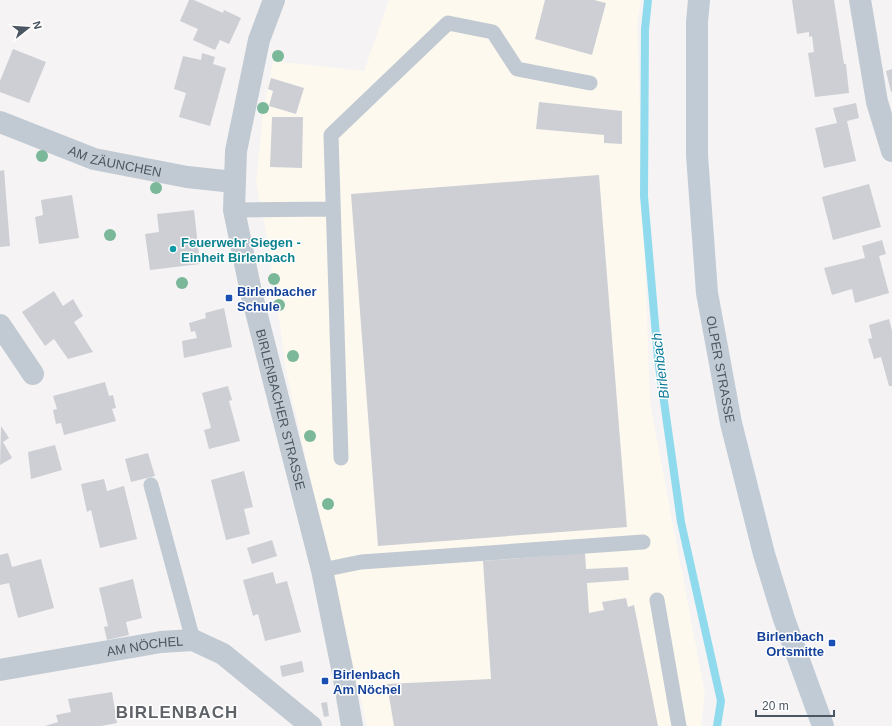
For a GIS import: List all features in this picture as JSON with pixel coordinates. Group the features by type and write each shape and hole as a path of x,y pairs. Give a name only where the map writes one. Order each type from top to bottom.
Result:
{"main road":[{"name":"OLPER STRASSE","path":"699,0 697,22 697,155 707,293 731,423 764,554 784,619 823,726"}],"street":[{"name":"BIRLENBACHER STRASSE","path":"274,0 259,40 236,151 234,210 251,292 322,570 352,726"},
{"path":"860,0 877,102 892,151"},
{"name":"AM ZÄUNCHEN","path":"0,122 94,159 187,177 234,182"},
{"path":"0,325 33,374"},
{"name":"AM NÖCHEL","path":"0,670 161,642 192,640 223,654 311,726"}],"lane":[{"path":"341,458 331,135 448,23 493,32 517,69 590,83"},
{"path":"234,210 333,208"},
{"path":"151,485 192,640"},
{"path":"322,570 361,562 643,542"},
{"path":"657,600 679,726"}],"shaded area":[{"path":"389,0 641,0 637,25 650,403 705,694 701,726 367,726 287,375 267,237 256,183 263,113 273,61 364,71"}],"building":[{"path":"189,0 194,0 223,13 224,10 241,18 229,44 220,40 215,50 193,40 198,29 180,21"},
{"path":"545,0 594,0 606,3 592,55 535,39"},
{"path":"792,0 834,0 844,64 846,64 849,93 815,97 808,53 814,52 812,36 809,37 809,32 797,34"},
{"path":"13,49 46,62 29,103 0,92 0,81"},
{"path":"202,53 215,57 213,64 226,68 210,126 179,117 186,93 174,89 183,56 201,60"},
{"path":"892,69 892,91 891,92 886,71"},
{"path":"271,78 304,88 296,114 269,106 273,91 268,89"},
{"path":"539,102 622,111 622,144 604,143 604,135 536,129"},
{"path":"856,103 859,118 847,121 856,161 824,168 815,128 837,123 833,108"},
{"path":"272,117 303,117 302,168 270,167"},
{"path":"4,170 10,246 0,247 0,171"},
{"path":"599,175 627,527 378,546 351,194"},
{"path":"869,184 881,227 833,240 822,197"},
{"path":"72,195 79,238 39,244 35,217 43,215 41,200"},
{"name":"Feuerwehr Siegen - Einheit Birlenbach","path":"194,210 200,264 150,270 145,234 159,232 157,214"},
{"path":"882,240 886,254 879,256 889,293 855,303 852,289 832,295 824,268 865,258 862,246"},
{"path":"54,291 63,306 73,299 83,316 74,322 93,352 68,359 54,339 45,346 22,312"},
{"path":"224,308 232,347 184,358 182,341 197,338 195,331 191,332 189,323 206,318 205,313"},
{"path":"889,319 892,331 892,386 889,386 881,357 874,359 868,339 872,338 869,325"},
{"path":"105,382 109,396 113,395 116,408 112,409 116,421 64,435 61,423 56,424 53,410 57,409 53,396"},
{"path":"228,386 232,400 229,401 240,441 209,449 204,430 211,428 202,393"},
{"path":"1,426 9,438 3,442 12,458 0,465"},
{"path":"55,445 62,470 31,479 28,452"},
{"path":"148,453 155,476 131,482 125,459"},
{"path":"244,471 253,507 244,509 250,534 226,540 211,480"},
{"path":"104,479 107,491 124,486 137,539 100,548 91,510 87,512 81,484"},
{"path":"272,540 277,556 252,564 247,548"},
{"path":"8,553 12,567 41,559 54,608 18,618 9,583 0,585 0,555"},
{"path":"585,553 586,569 628,567 629,580 587,583 589,613 604,610 602,602 626,598 628,607 634,605 658,726 394,726 387,684 491,679 483,561"},
{"path":"273,572 276,584 287,581 301,632 265,641 258,614 253,616 243,580"},
{"path":"133,579 142,618 126,622 129,635 107,640 104,627 108,626 99,588"},
{"path":"302,661 304,672 282,677 280,666"},
{"path":"112,692 117,723 101,726 45,726 58,722 56,715 71,712 68,699"},
{"path":"327,702 329,716 324,717 321,703"}],"waterway":[{"name":"Birlenbach","path":"648,0 645,29 644,196 658,359 681,522 721,701 717,726"}],"place":[{"name":"Feuerwehr Siegen - Einheit Birlenbach","path":"173,249"},
{"name":"Birlenbacher Schule","path":"229,298"},
{"name":"Birlenbach Ortsmitte","path":"832,643"},
{"name":"Birlenbach Am Nöchel","path":"325,681"}],"district":[{"name":"BIRLENBACH","path":"177,712"}]}
